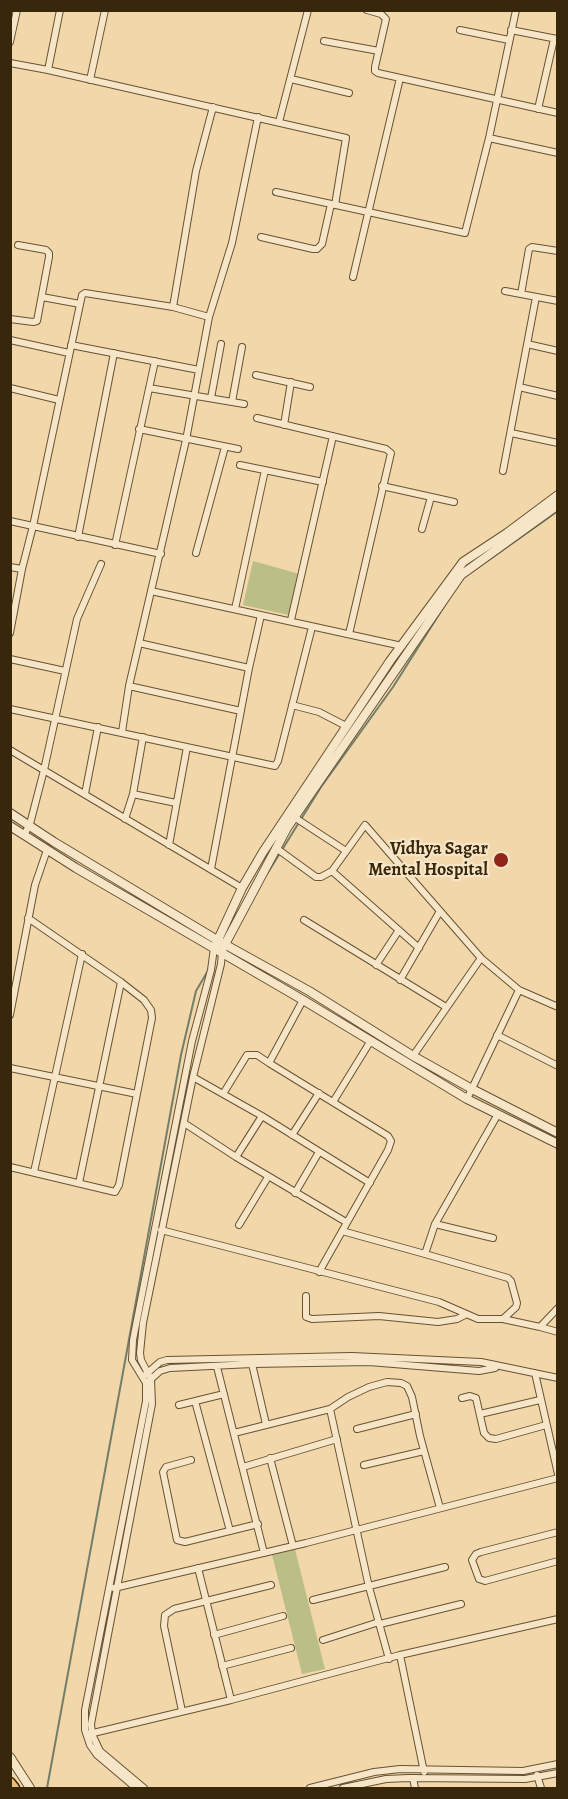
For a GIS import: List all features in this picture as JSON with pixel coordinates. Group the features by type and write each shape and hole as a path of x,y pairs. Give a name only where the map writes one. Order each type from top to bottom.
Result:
{"highway":[{"path":"10,1783 14,1788"}],"street":[{"path":"10,42 17,10"},
{"path":"48,70 60,10"},
{"path":"90,80 105,10"},
{"path":"279,122 308,10"},
{"path":"367,10 381,14 386,19 376,72 558,113"},
{"path":"276,192 465,233 489,138 516,10"},
{"path":"460,30 509,40"},
{"path":"511,30 556,39 538,109"},
{"path":"324,41 379,51"},
{"path":"10,63 258,117 347,139 322,244 317,249 261,237"},
{"path":"354,277 400,78"},
{"path":"291,79 349,93"},
{"path":"173,307 196,171 213,107"},
{"path":"122,732 129,686 186,440 209,317 232,243 258,117"},
{"path":"489,138 558,153"},
{"path":"10,319 36,322 49,252 18,245"},
{"path":"521,294 529,249 532,247 558,251"},
{"path":"505,291 558,302"},
{"path":"10,633 82,295 85,293 173,307 209,317"},
{"path":"42,297 80,304"},
{"path":"503,471 536,297"},
{"path":"10,340 69,353"},
{"path":"211,398 221,344"},
{"path":"71,345 199,370"},
{"path":"526,345 558,351"},
{"path":"232,402 242,347"},
{"path":"78,537 114,353"},
{"path":"115,545 155,362"},
{"path":"256,375 310,387"},
{"path":"284,425 291,382"},
{"path":"519,387 558,396"},
{"path":"10,388 59,400"},
{"path":"149,388 244,405"},
{"path":"257,418 388,450 391,458 382,486 349,634"},
{"path":"139,429 238,449"},
{"path":"511,433 558,442"},
{"path":"291,621 333,436"},
{"path":"196,553 225,447"},
{"path":"240,465 323,482"},
{"path":"235,609 265,470"},
{"path":"382,486 454,502"},
{"path":"147,1378 132,1360 133,1340 192,1041 212,970 242,888 346,726 463,562 558,495"},
{"path":"422,529 431,497"},
{"path":"136,1788 97,1755 90,1745 89,1734 95,1675 152,1404 141,1360 140,1345 193,1077 221,964 220,946 294,817 461,575 558,505"},
{"path":"10,521 161,554"},
{"path":"24,835 30,824 44,770 77,619 101,564"},
{"path":"10,567 22,569"},
{"path":"151,591 402,646"},
{"path":"211,869 261,615"},
{"path":"10,708 272,766 277,764 312,627"},
{"path":"139,643 249,668"},
{"path":"10,659 64,671"},
{"path":"129,686 241,711"},
{"path":"292,705 319,712 346,726"},
{"path":"85,794 98,727"},
{"path":"125,819 133,794 143,737"},
{"path":"169,845 187,747"},
{"path":"10,750 242,888"},
{"path":"133,794 176,803"},
{"path":"10,813 370,1042 467,1099 558,1144"},
{"path":"294,817 346,851"},
{"path":"276,848 316,877 321,877 332,872 364,825 481,958 519,990 558,1007"},
{"path":"10,826 47,850 220,946 309,991 413,1056 558,1133"},
{"path":"10,1015 35,885 47,850"},
{"path":"332,872 419,948"},
{"path":"400,980 440,911"},
{"path":"10,1167 112,1192 118,1189 152,1018 151,1010 144,1000 122,982 28,918"},
{"path":"304,920 446,1007"},
{"path":"376,965 399,930"},
{"path":"34,1172 81,954"},
{"path":"413,1056 481,958"},
{"path":"79,1183 122,982"},
{"path":"467,1099 519,990"},
{"path":"269,1063 303,1000"},
{"path":"497,1035 558,1066"},
{"path":"333,1102 370,1042"},
{"path":"223,1094 247,1055 257,1055 390,1138 388,1150 319,1272"},
{"path":"10,1068 137,1094"},
{"path":"193,1077 262,1116 370,1183"},
{"path":"292,1135 320,1093"},
{"path":"425,1254 435,1224 498,1114"},
{"path":"237,1157 262,1116"},
{"path":"184,1123 268,1177 346,1222"},
{"path":"295,1193 319,1152"},
{"path":"239,1225 268,1177"},
{"path":"435,1224 493,1238"},
{"path":"161,1230 439,1302 478,1319 503,1319 558,1332"},
{"path":"342,1231 510,1280 517,1303 516,1307 503,1319"},
{"path":"306,1296 306,1317 312,1319 379,1316 438,1322 457,1319 465,1315"},
{"path":"540,1327 558,1308"},
{"path":"147,1378 160,1362 167,1360 307,1356 395,1357 481,1362 558,1377"},
{"path":"147,1378 170,1368 252,1364 369,1362 480,1371 499,1367"},
{"path":"252,1364 266,1424"},
{"path":"217,1367 264,1553"},
{"path":"113,1588 293,1546 558,1476 535,1373"},
{"path":"234,1433 330,1409 358,1392 387,1382 407,1386 410,1390 440,1508"},
{"path":"179,1405 224,1394"},
{"path":"462,1398 472,1396 476,1398 484,1433 490,1439 546,1425"},
{"path":"480,1414 540,1400"},
{"path":"195,1401 230,1531"},
{"path":"330,1409 369,1587 389,1659"},
{"path":"357,1429 416,1414"},
{"path":"243,1467 337,1439"},
{"path":"364,1465 424,1451"},
{"path":"270,1458 293,1546"},
{"path":"191,1460 166,1467 163,1472 177,1540 185,1542 258,1524"},
{"path":"558,1532 481,1552 476,1554 472,1560 479,1579 484,1581 558,1562"},
{"path":"313,1600 446,1567"},
{"path":"198,1568 231,1700"},
{"path":"182,1711 164,1618 167,1612 271,1585"},
{"path":"323,1640 379,1623 461,1604"},
{"path":"214,1635 283,1616"},
{"path":"89,1734 231,1700 400,1655 558,1619"},
{"path":"222,1666 291,1648"},
{"path":"400,1655 426,1778"},
{"path":"89,1734 100,1751 144,1788"},
{"path":"10,1757 30,1788"},
{"path":"310,1788 374,1772 424,1769 523,1771 558,1764"},
{"path":"536,1769 541,1788"},
{"path":"342,1788 386,1779 538,1778 558,1773"},
{"path":"413,1778 415,1788"}],"green space":[{"path":"253,561 303,575 293,616 243,605"},
{"path":"295,1549 325,1669 302,1674 272,1555"}],"waterway":[{"path":"462,579 558,511"},
{"path":"267,874 321,787 393,687 452,594"},
{"path":"47,1788 181,1055 196,991 209,969"}],"place":[{"name":"Vidhya Sagar Mental Hospital","path":"501,860"}]}
